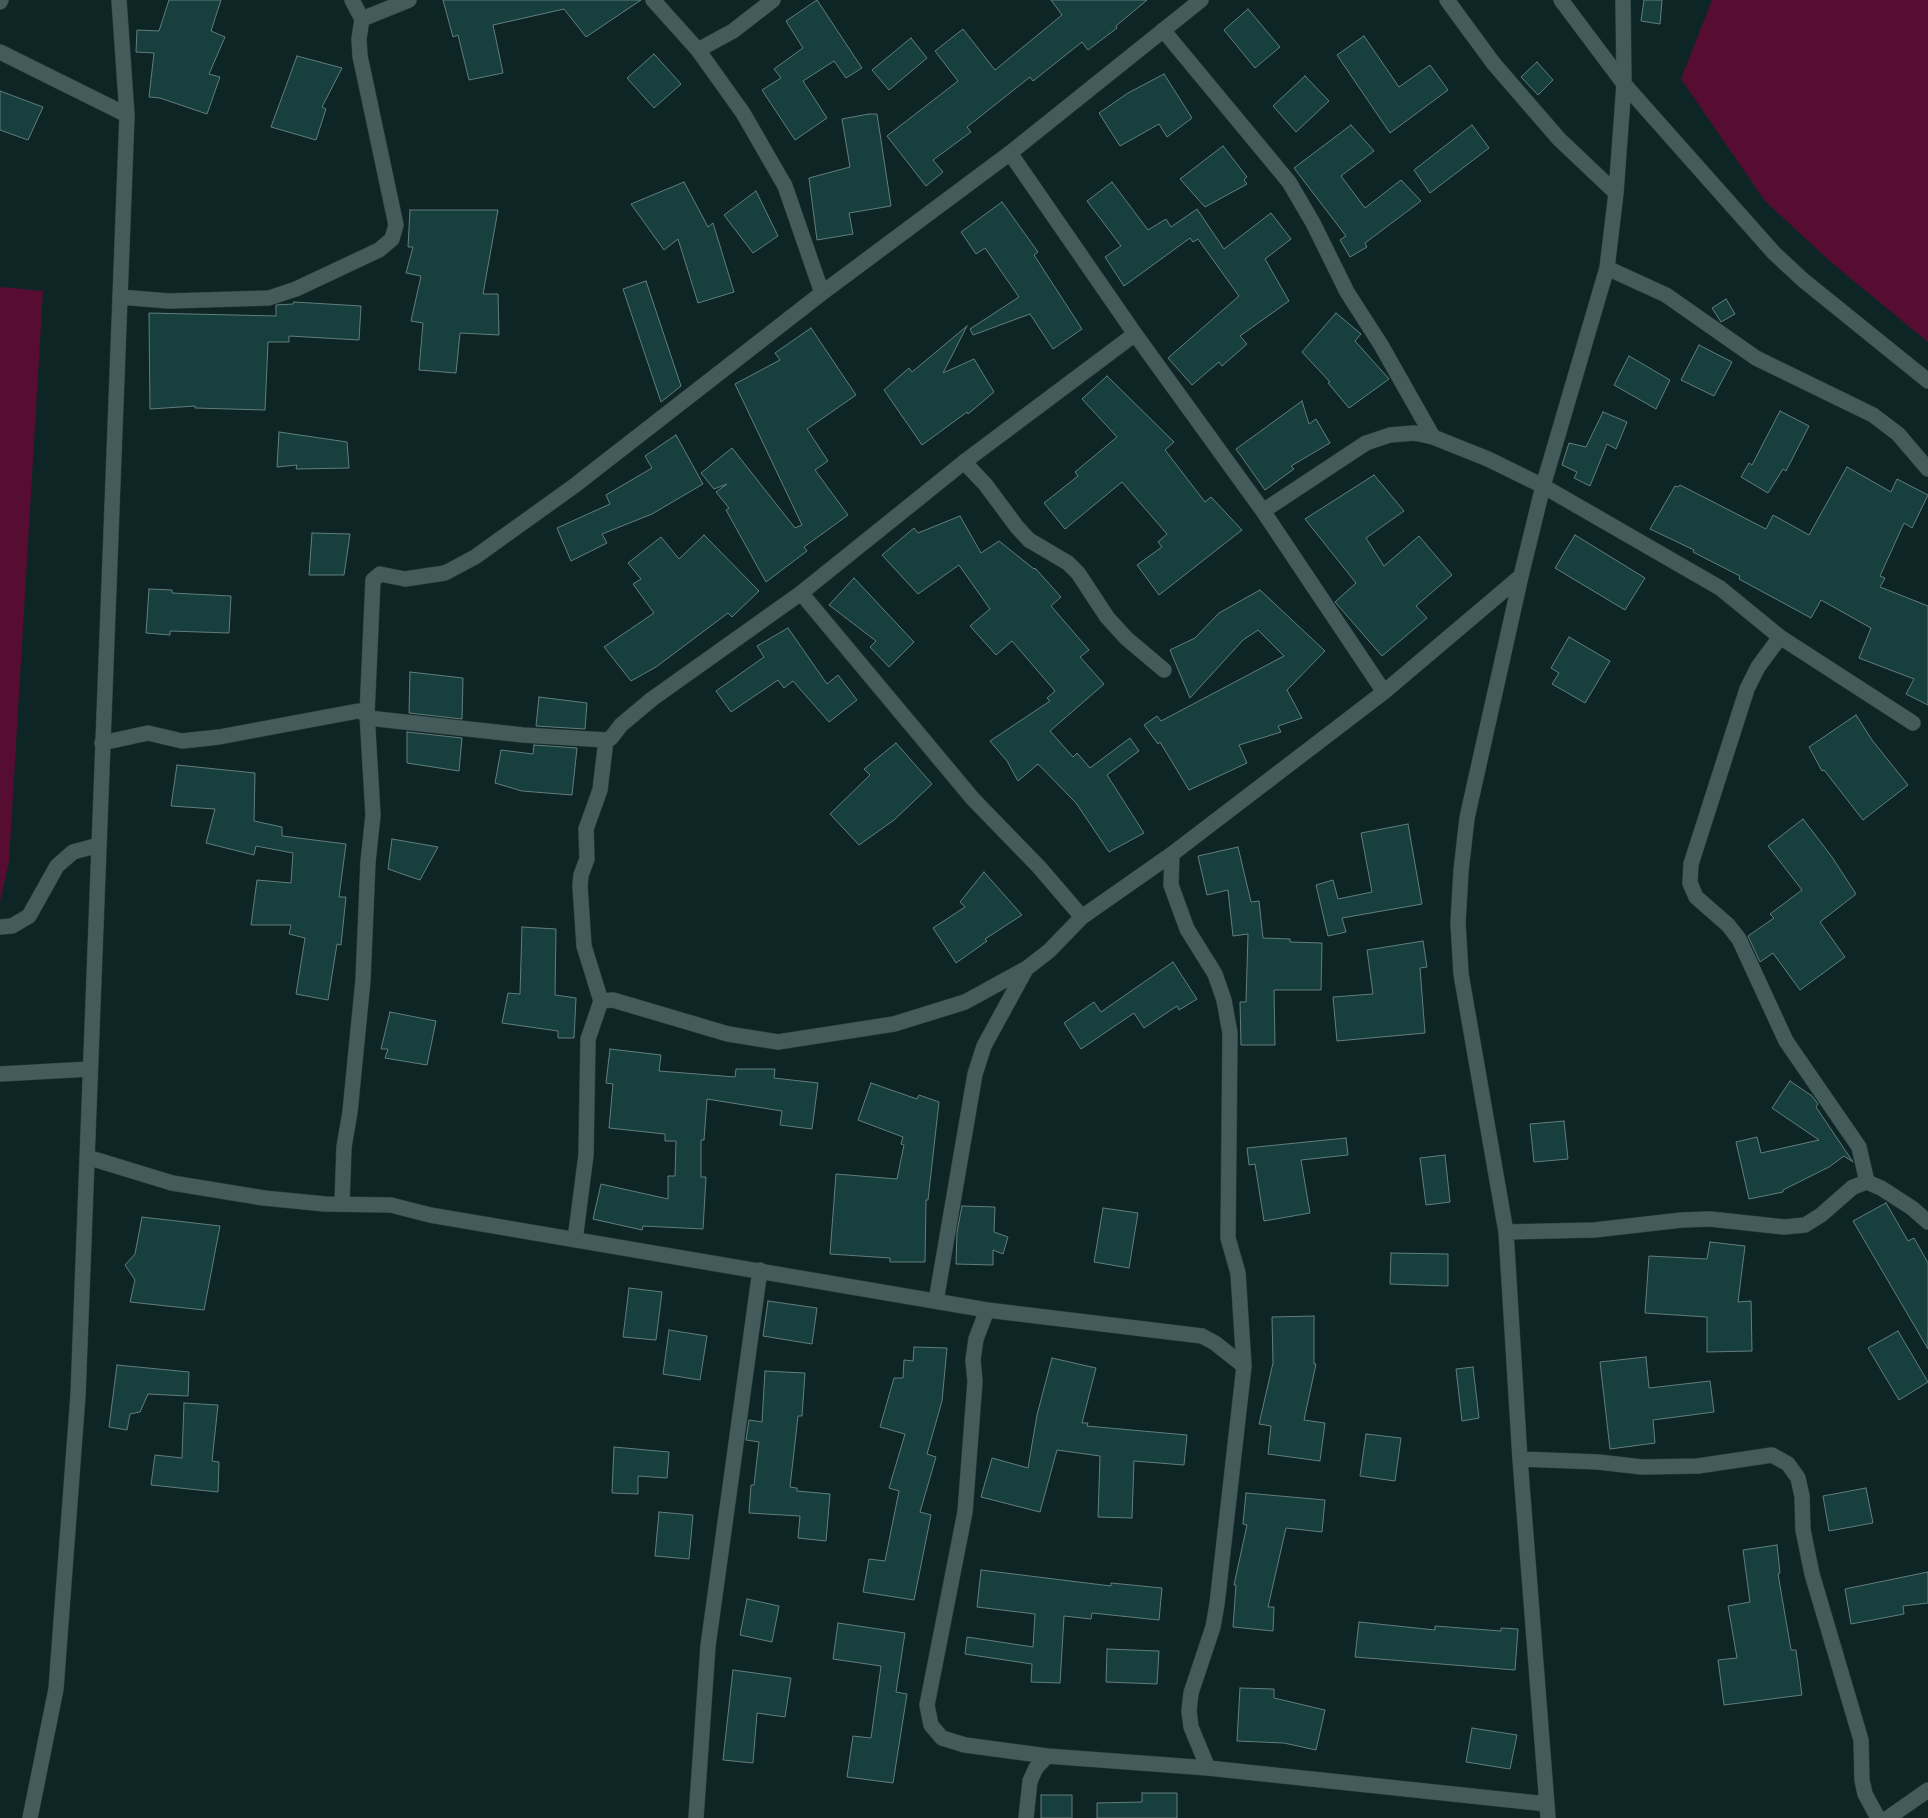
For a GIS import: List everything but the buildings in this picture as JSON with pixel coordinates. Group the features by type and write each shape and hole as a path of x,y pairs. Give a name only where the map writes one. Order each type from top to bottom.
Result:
{"street":[{"path":"30,1818 56,1689 78,1395 127,115 119,0"},
{"path":"120,297 169,301 268,298 296,289 378,250 392,239 396,225 360,56 359,39 362,19 352,0"},
{"path":"362,19 409,0"},
{"path":"653,0 698,50 743,113 784,186 822,293"},
{"path":"698,50 733,31 773,0"},
{"path":"342,1204 344,1147 350,1112 363,980 368,862 374,816 368,716 374,580 380,574 387,573 405,579 446,574 475,557 574,486 822,293 1010,153 1201,0"},
{"path":"1447,0 1494,64 1533,109 1571,151 1616,193"},
{"path":"1561,0 1624,84 1774,253 1804,280 1928,380"},
{"path":"987,1310 976,1339 973,1360 975,1381 965,1512 928,1705 931,1725 942,1738 965,1745 1048,1756 1208,1768 1547,1811 1520,1459 1506,1232 1461,974 1458,923 1461,870 1467,818 1521,576 1543,486 1607,268 1616,193 1624,84 1623,0"},
{"path":"1163,30 1289,182 1313,223 1347,292 1381,344 1433,437"},
{"path":"0,52 127,115"},
{"path":"1010,153 1135,334 1263,511 1384,692"},
{"path":"1607,268 1666,294 1756,358 1873,415 1898,434 1928,469"},
{"path":"102,743 148,733 182,741 219,738 358,711 368,716 523,735 606,740 611,738 621,725 652,699 801,593 964,462 1135,334"},
{"path":"1263,511 1366,443 1390,434 1414,433 1433,437 1488,459 1543,486 1720,588 1780,637 1913,722"},
{"path":"964,462 986,484 1017,527 1029,540 1068,563 1078,573 1107,617 1126,638 1164,670"},
{"path":"601,1001 613,1000 728,1034 778,1042 847,1030 876,1028 912,1020 965,1002 1027,968 1049,951 1082,917 1172,854 1384,692 1521,576"},
{"path":"801,593 973,799 1039,867 1082,917"},
{"path":"1780,637 1758,667 1747,689 1691,864 1690,883 1696,897 1739,939 1786,1041 1856,1141 1867,1182 1897,1198 1928,1222"},
{"path":"575,1240 586,1155 588,1039 601,1001 584,946 580,875 587,859 586,829 600,790 606,740"},
{"path":"0,927 12,926 29,916 57,866 73,852 99,845"},
{"path":"1172,854 1170,885 1187,929 1215,974 1224,1000 1230,1033 1228,1238 1238,1273 1244,1366 1217,1604 1212,1627 1191,1693 1189,1711 1191,1727 1208,1768"},
{"path":"936,1301 975,1074 984,1046 1027,968"},
{"path":"0,1074 90,1069"},
{"path":"87,1157 172,1183 264,1198 342,1204 391,1205 430,1215 987,1310 1202,1336 1215,1343 1244,1366"},
{"path":"1506,1232 1594,1230 1682,1220 1710,1219 1784,1227 1804,1225 1821,1215 1854,1187 1867,1182"},
{"path":"696,1818 708,1646 760,1270"},
{"path":"1520,1459 1698,1466 1772,1455 1788,1464 1798,1478 1802,1496 1803,1530 1812,1574 1859,1734 1865,1794 1878,1818"},
{"path":"1026,1818 1030,1781 1036,1768 1048,1756"},
{"path":"1888,1818 1928,1790"}],"shaded area":[{"path":"1712,0 1928,0 1928,342 1832,263 1765,201 1681,79"},
{"path":"0,287 43,291 9,861 0,901"}]}
